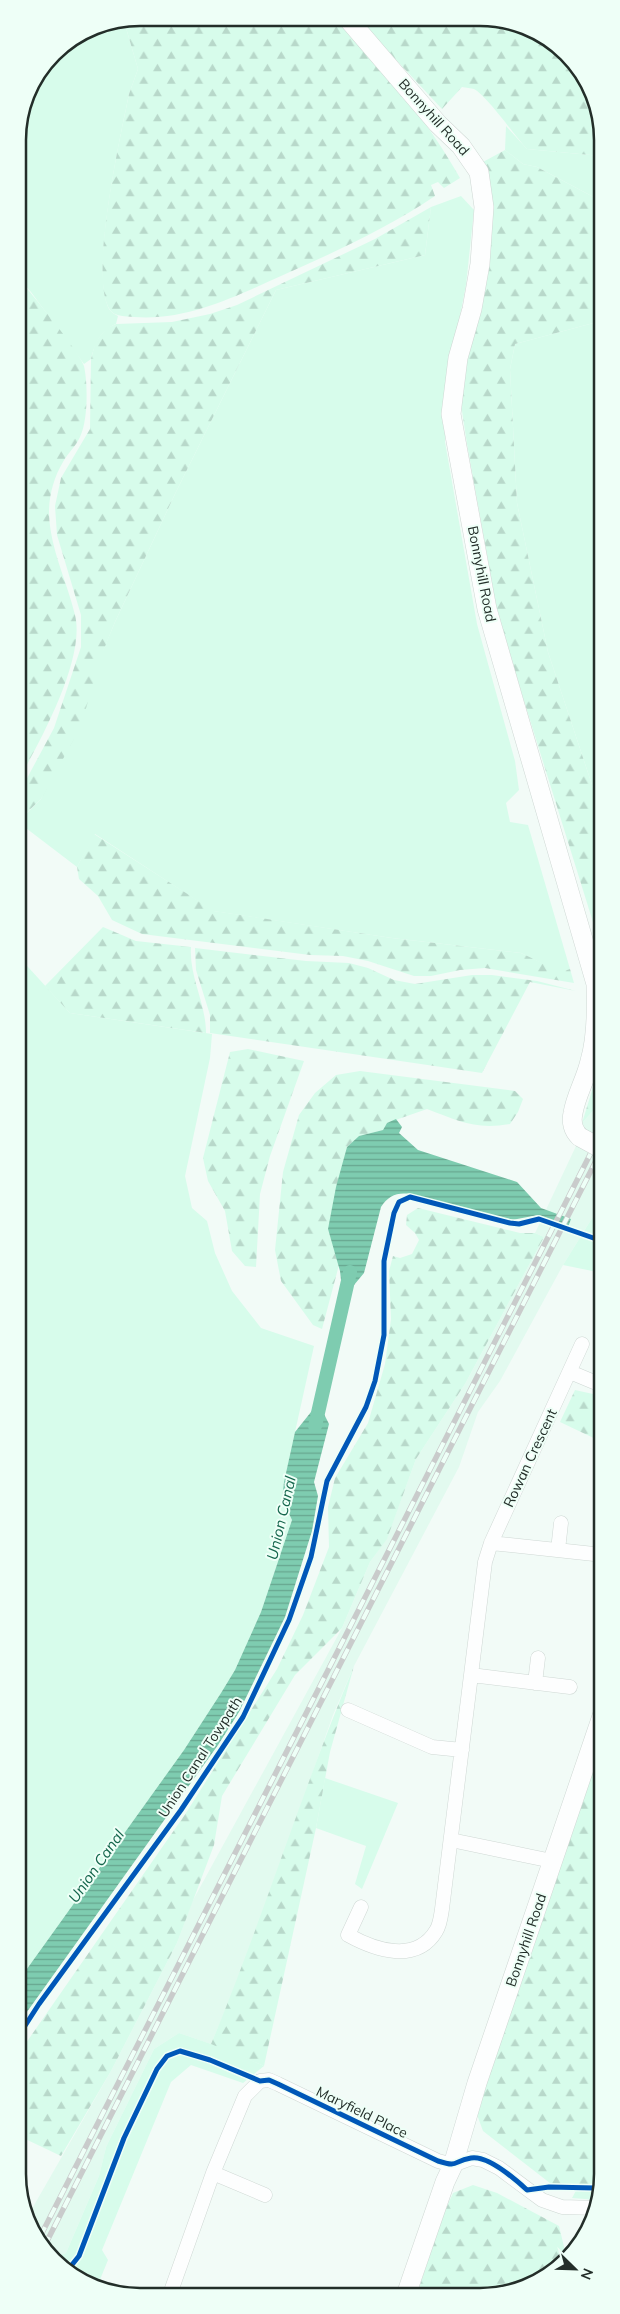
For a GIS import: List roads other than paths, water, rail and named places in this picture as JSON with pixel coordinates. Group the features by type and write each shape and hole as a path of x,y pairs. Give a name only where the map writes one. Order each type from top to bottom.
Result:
{"main road":[{"name":"Bonnyhill Road","path":"354,26 438,124 461,146 479,172 484,207 480,264 472,309 458,358 451,414 488,610 594,977"},
{"name":"Bonnyhill Road","path":"594,1042 591,1061 573,1113 572,1124 575,1133 594,1145"},
{"name":"Bonnyhill Road","path":"408,2288 445,2182 453,2165 477,2083 594,1739"}],"street":[{"name":"Rowan Crescent","path":"361,1907 348,1935 367,1945 398,1952 415,1950 428,1943 437,1930 441,1916 451,1840 485,1562 491,1543 582,1344"},
{"path":"570,1372 594,1382"},
{"path":"558,1550 561,1523"},
{"path":"491,1543 594,1554"},
{"path":"535,1683 538,1658"},
{"path":"471,1675 570,1687"},
{"path":"348,1710 432,1747 462,1750"},
{"path":"451,1840 552,1861"},
{"name":"Maryfield Place","path":"213,2172 245,2096 260,2081 269,2080 438,2161 453,2165"},
{"path":"453,2165 472,2158 483,2160 499,2168 542,2200 562,2207 589,2208"},
{"path":"172,2288 213,2172 265,2195"}],"waterway":[{"name":"Union Canal","path":"315,1426 350,1272"}],"railway":[{"path":"42,2232 594,1147"},
{"path":"47,2240 594,1165"}]}
